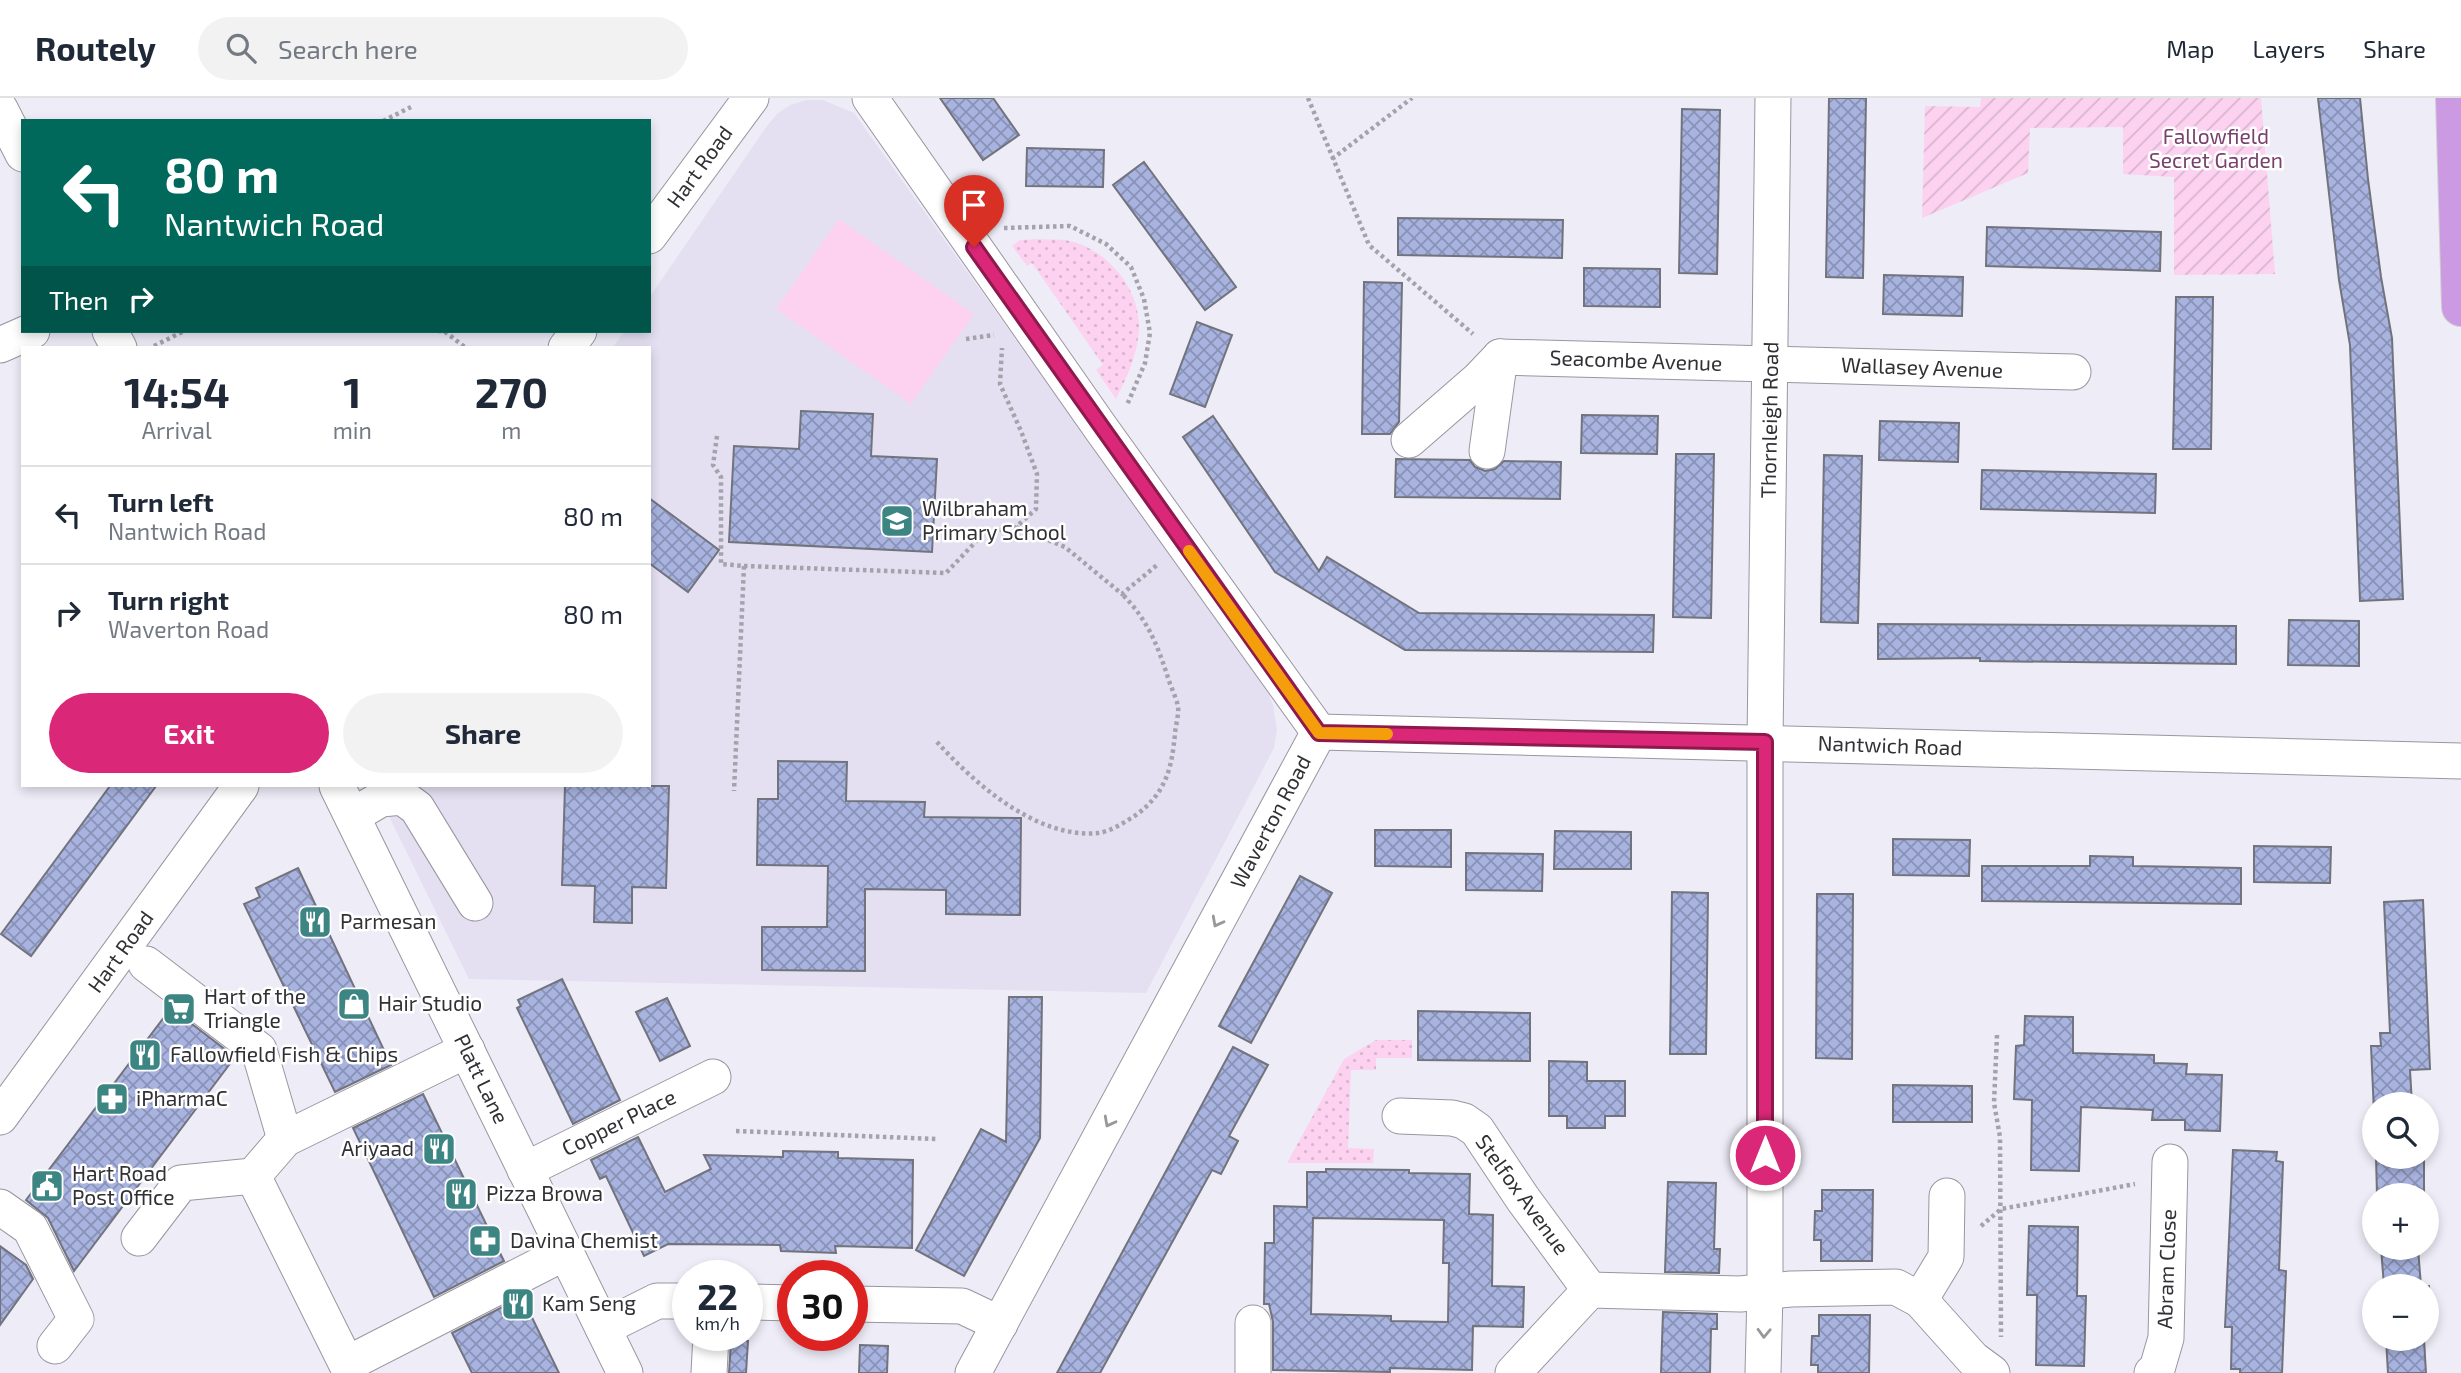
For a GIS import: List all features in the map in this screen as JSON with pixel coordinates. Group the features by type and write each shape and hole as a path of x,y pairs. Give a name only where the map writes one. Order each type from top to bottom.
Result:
{"highway":[{"path":"2455,98 2461,307"}],"street":[{"name":"Hart Road","path":"651,233 751,98"},
{"name":"Waverton Road","path":"870,98 1100,427 1319,733 973,1373"},
{"name":"Thornleigh Road","path":"1763,1373 1765,742 1772,364 1773,98"},
{"path":"0,109 21,151"},
{"path":"0,345 27,333"},
{"name":"Seacombe Avenue","path":"1500,357 1772,364"},
{"path":"1409,440 1478,380 1500,357"},
{"path":"1487,451 1500,357"},
{"name":"Wallasey Avenue","path":"1772,364 2073,373"},
{"name":"Nantwich Road","path":"1319,733 2461,761"},
{"name":"Hart Road","path":"0,1117 241,787"},
{"name":"Platt Lane","path":"338,787 625,1373"},
{"path":"352,816 380,799 402,797 417,807 475,903"},
{"path":"146,964 259,1050 285,1139"},
{"path":"139,1238 181,1183 253,1176 285,1139 467,1050"},
{"name":"Copper Place","path":"526,1170 713,1077"},
{"name":"Stelfox Avenue","path":"1400,1116 1451,1118 1464,1121 1477,1130 1523,1199 1590,1290"},
{"name":"Abram Close","path":"2152,1373 2157,1369 2166,1338 2170,1170"},
{"path":"253,1176 349,1369 566,1252"},
{"path":"1920,1300 1946,1257 1947,1196"},
{"path":"0,1207 30,1228 76,1319 55,1346"},
{"path":"1513,1373 1590,1290 1741,1294 1791,1289 1896,1287 1920,1300 1973,1359 1997,1359"},
{"path":"603,1328 657,1301 672,1301"},
{"path":"868,1304 962,1306 1000,1324"},
{"path":"1253,1323 1253,1373"},
{"path":"709,1373 710,1351"}],"path":[{"path":"1308,98 1369,245 1500,357"},
{"path":"1332,159 1412,98"},
{"path":"387,119 411,107"},
{"path":"974,247 992,233 1006,228 1070,226 1106,244 1131,267 1144,299 1150,332 1145,363 1125,409 1100,427"},
{"path":"153,346 180,333"},
{"path":"447,333 463,346"},
{"path":"966,339 1003,334"},
{"path":"717,436 713,464 721,477 721,564 946,573 984,533 1016,527 1036,509 1037,474 1000,384 1002,347"},
{"path":"937,742 962,770 1025,816 1053,829 1100,834 1146,808 1159,793 1173,762 1178,707 1159,647 1138,610 1065,547 1016,527"},
{"path":"1122,594 1183,544"},
{"path":"734,791 744,566"},
{"path":"1997,1035 1994,1102 2000,1137 2001,1209 1997,1359"},
{"path":"736,1131 936,1139"},
{"path":"1946,1257 2001,1209 2170,1170"}],"shaded area":[{"name":"Wilbraham Primary School","path":"806,100 823,100 854,113 1268,693 1273,705 1277,730 1274,748 1146,993 469,979 374,787 651,787 651,346 614,346 623,333 651,333 651,295 767,126 777,114 790,105"}],"green space":[{"name":"Fallowfield Secret Garden","path":"1981,98 2261,98 2275,274 2174,275 2174,177 2123,174 2123,127 2030,128 2028,173 1922,218 1925,106 1980,107"},
{"path":"839,219 974,314 911,404 776,309"},
{"path":"1020,240 1065,240 1094,251 1118,272 1134,298 1139,328 1137,347 1116,399 1096,370 1103,365 1032,263 1027,266 1012,246"},
{"path":"1376,1040 1412,1040 1412,1058 1376,1058 1376,1070 1351,1070 1348,1148 1374,1149 1373,1163 1287,1163 1344,1059"}],"building":[{"path":"940,98 993,98 1019,135 983,160"},
{"path":"1829,98 1866,98 1863,278 1826,277"},
{"path":"2318,98 2360,98 2381,277 2392,338 2403,599 2360,601 2350,345 2339,280"},
{"path":"1682,109 1720,110 1717,274 1679,273"},
{"path":"1027,148 1104,150 1103,187 1026,186"},
{"path":"1144,162 1236,287 1205,310 1113,185"},
{"path":"1398,218 1563,220 1562,258 1398,255"},
{"path":"1987,227 2161,232 2160,271 1986,266"},
{"path":"1584,268 1660,269 1660,307 1584,306"},
{"path":"1884,275 1963,277 1962,316 1883,314"},
{"path":"1364,282 1402,283 1399,422 1390,434 1362,434"},
{"path":"2176,297 2213,297 2211,449 2173,449"},
{"path":"1197,322 1232,335 1205,407 1170,394"},
{"path":"801,411 873,414 871,456 937,459 932,552 729,542 734,446 799,449"},
{"path":"1582,415 1658,416 1657,454 1581,453"},
{"path":"1213,416 1319,571 1327,557 1419,613 1654,615 1653,652 1405,650 1275,572 1183,437"},
{"path":"1880,421 1959,423 1958,462 1879,460"},
{"path":"1676,454 1714,454 1711,618 1673,617"},
{"path":"1824,455 1862,456 1858,623 1821,622"},
{"path":"1396,459 1470,460 1475,467 1485,471 1495,469 1504,461 1561,462 1560,499 1395,497"},
{"path":"1982,470 2156,474 2155,513 1981,509"},
{"path":"651,499 719,550 688,592 651,564"},
{"path":"2289,620 2359,621 2359,666 2288,665"},
{"path":"1878,624 2236,626 2236,664 1980,661 1980,658 1878,659"},
{"path":"778,761 847,762 846,801 925,802 924,817 1021,818 1020,915 946,914 946,890 865,889 865,971 762,970 762,927 827,927 828,866 757,865 758,799 778,799"},
{"path":"669,786 666,888 632,887 632,923 594,922 595,886 562,885 565,787"},
{"path":"109,787 155,787 31,956 1,934"},
{"path":"1375,830 1451,830 1451,867 1375,866"},
{"path":"1555,831 1631,832 1631,869 1554,869"},
{"path":"1893,839 1970,840 1969,876 1893,875"},
{"path":"2254,846 2331,847 2330,883 2254,882"},
{"path":"1466,853 1543,854 1542,891 1466,890"},
{"path":"2090,856 2133,857 2133,866 2241,868 2241,904 1982,901 1982,866 2090,866"},
{"path":"298,868 391,1065 335,1092 244,904 260,897 256,888"},
{"path":"1300,876 1332,893 1251,1043 1219,1026"},
{"path":"1672,892 1708,893 1706,1054 1670,1054"},
{"path":"1817,894 1853,894 1852,1059 1816,1058"},
{"path":"2423,900 2430,1069 2410,1070 2411,1092 2373,1092 2371,1046 2381,1046 2380,1033 2390,1033 2384,902"},
{"path":"562,979 620,1100 573,1124 517,1008 521,1006 518,1000"},
{"path":"1009,997 1042,997 1040,1138 964,1276 916,1250 981,1129 1006,1142"},
{"path":"667,998 690,1046 660,1061 636,1012"},
{"path":"171,1008 235,1057 74,1271 48,1218 26,1200"},
{"path":"1418,1011 1530,1013 1530,1061 1418,1060"},
{"path":"2025,1016 2073,1017 2073,1053 2154,1055 2154,1063 2187,1064 2186,1074 2222,1075 2220,1131 2185,1130 2185,1120 2152,1120 2153,1110 2081,1107 2079,1171 2031,1170 2032,1100 2014,1099 2016,1046 2024,1045"},
{"path":"1233,1047 1268,1065 1229,1136 1238,1141 1221,1174 1212,1170 1100,1373 1057,1373"},
{"path":"1549,1061 1587,1062 1587,1081 1625,1081 1625,1116 1605,1116 1605,1128 1567,1128 1567,1116 1549,1116"},
{"path":"1893,1085 1972,1086 1972,1122 1893,1122"},
{"path":"423,1094 504,1261 434,1297 353,1128"},
{"path":"638,1137 665,1192 711,1169 704,1155 783,1157 783,1151 838,1152 838,1158 913,1160 912,1248 835,1246 836,1253 781,1251 780,1245 668,1244 644,1256 606,1176 600,1179 591,1160"},
{"path":"2233,1150 2277,1152 2276,1161 2283,1162 2279,1270 2286,1271 2282,1373 2240,1373 2240,1369 2231,1369 2232,1327 2225,1327"},
{"path":"1326,1169 1409,1170 1409,1173 1470,1174 1469,1214 1493,1215 1492,1286 1524,1287 1523,1327 1473,1326 1472,1370 1273,1370 1273,1322 1269,1304 1264,1304 1265,1243 1274,1243 1274,1206 1307,1207 1307,1172 1326,1172","holes":["1313,1218 1444,1220 1443,1263 1449,1263 1448,1322 1391,1321 1391,1316 1311,1314"]},
{"path":"2376,1169 2424,1169 2424,1183 2377,1183"},
{"path":"1668,1182 1716,1183 1714,1249 1720,1249 1719,1273 1665,1272"},
{"path":"1822,1190 1873,1190 1872,1261 1821,1261 1821,1240 1814,1240 1815,1211 1822,1211"},
{"path":"2029,1226 2078,1227 2077,1296 2086,1296 2084,1366 2036,1365 2037,1295 2027,1295"},
{"path":"0,1246 26,1265 33,1279 0,1325"},
{"path":"2382,1260 2419,1260 2420,1274 2383,1274"},
{"path":"522,1297 559,1373 472,1373 452,1333"},
{"path":"1663,1312 1717,1314 1717,1329 1711,1329 1710,1373 1661,1373"},
{"path":"1819,1315 1870,1315 1869,1373 1818,1373 1818,1365 1811,1365 1812,1336 1819,1336"},
{"path":"868,1345 888,1346 887,1373 859,1373 860,1351 868,1351"},
{"path":"730,1351 747,1351 746,1373 729,1373"},
{"path":"2387,1351 2425,1351 2426,1373 2388,1373"}],"slow traffic":[{"path":"1189,551 1319,733 1387,734"}],"place":[{"name":"Wilbraham Primary School","path":"897,521"},
{"name":"Parmesan","path":"315,922"},
{"name":"Hair Studio","path":"354,1004"},
{"name":"Hart of the Triangle","path":"179,1009"},
{"name":"Fallowfield Fish & Chips","path":"145,1055"},
{"name":"iPharmaC","path":"112,1099"},
{"name":"Ariyaad","path":"439,1149"},
{"name":"Hart Road Post Office","path":"47,1186"},
{"name":"Pizza Browa","path":"461,1194"},
{"name":"Davina Chemist","path":"485,1241"},
{"name":"Kam Seng","path":"518,1304"}],"route":[{"path":"974,247 1319,733 1765,742 1765,1155"}]}
